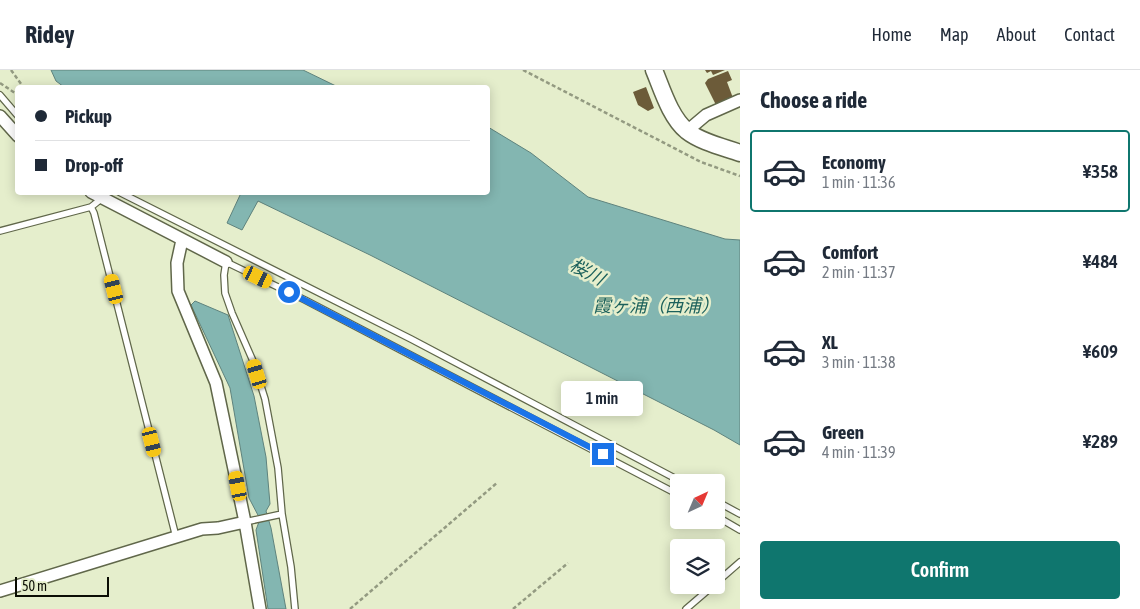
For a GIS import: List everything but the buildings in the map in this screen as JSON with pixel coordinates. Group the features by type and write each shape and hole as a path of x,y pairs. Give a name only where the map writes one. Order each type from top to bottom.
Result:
{"street":[{"path":"654,70 678,121 687,131 701,139 740,154"},
{"path":"687,131 706,114 740,100"},
{"path":"0,116 15,133"},
{"path":"96,196 226,262"},
{"path":"182,240 177,264 178,291 216,383 249,521 260,609"},
{"path":"0,591 202,529 218,528 249,521"}],"lane":[{"path":"0,95 15,112"},
{"path":"125,195 412,339 670,476"},
{"path":"91,207 96,196"},
{"path":"0,230 91,207"},
{"path":"91,207 176,537"},
{"path":"295,609 291,567 282,514 278,468 265,399 253,361 225,293 224,276 226,262 331,314 670,490"},
{"path":"725,506 740,514"},
{"path":"249,521 282,514"},
{"path":"725,521 740,530"},
{"path":"725,575 740,562"},
{"path":"686,609 703,594"}],"path":[{"path":"11,70 22,85"},
{"path":"523,70 693,158 740,176"},
{"path":"0,83 15,92"},
{"path":"350,609 498,482"},
{"path":"513,609 568,563"}],"water":[{"path":"51,70 303,70 334,85 61,85 56,81"},
{"name":"霞ヶ浦（西浦）","path":"490,128 531,153 588,197 725,239 740,240 740,445 370,255 258,201 242,230 227,223 240,195 490,195"},
{"path":"195,301 228,315 254,396 266,457 270,504 266,511 286,609 268,609 256,530 260,519 249,498 230,388 191,305"}],"route":[{"path":"289,292 603,454"}],"water label":[{"name":"桜川","path":"587,272"}]}
